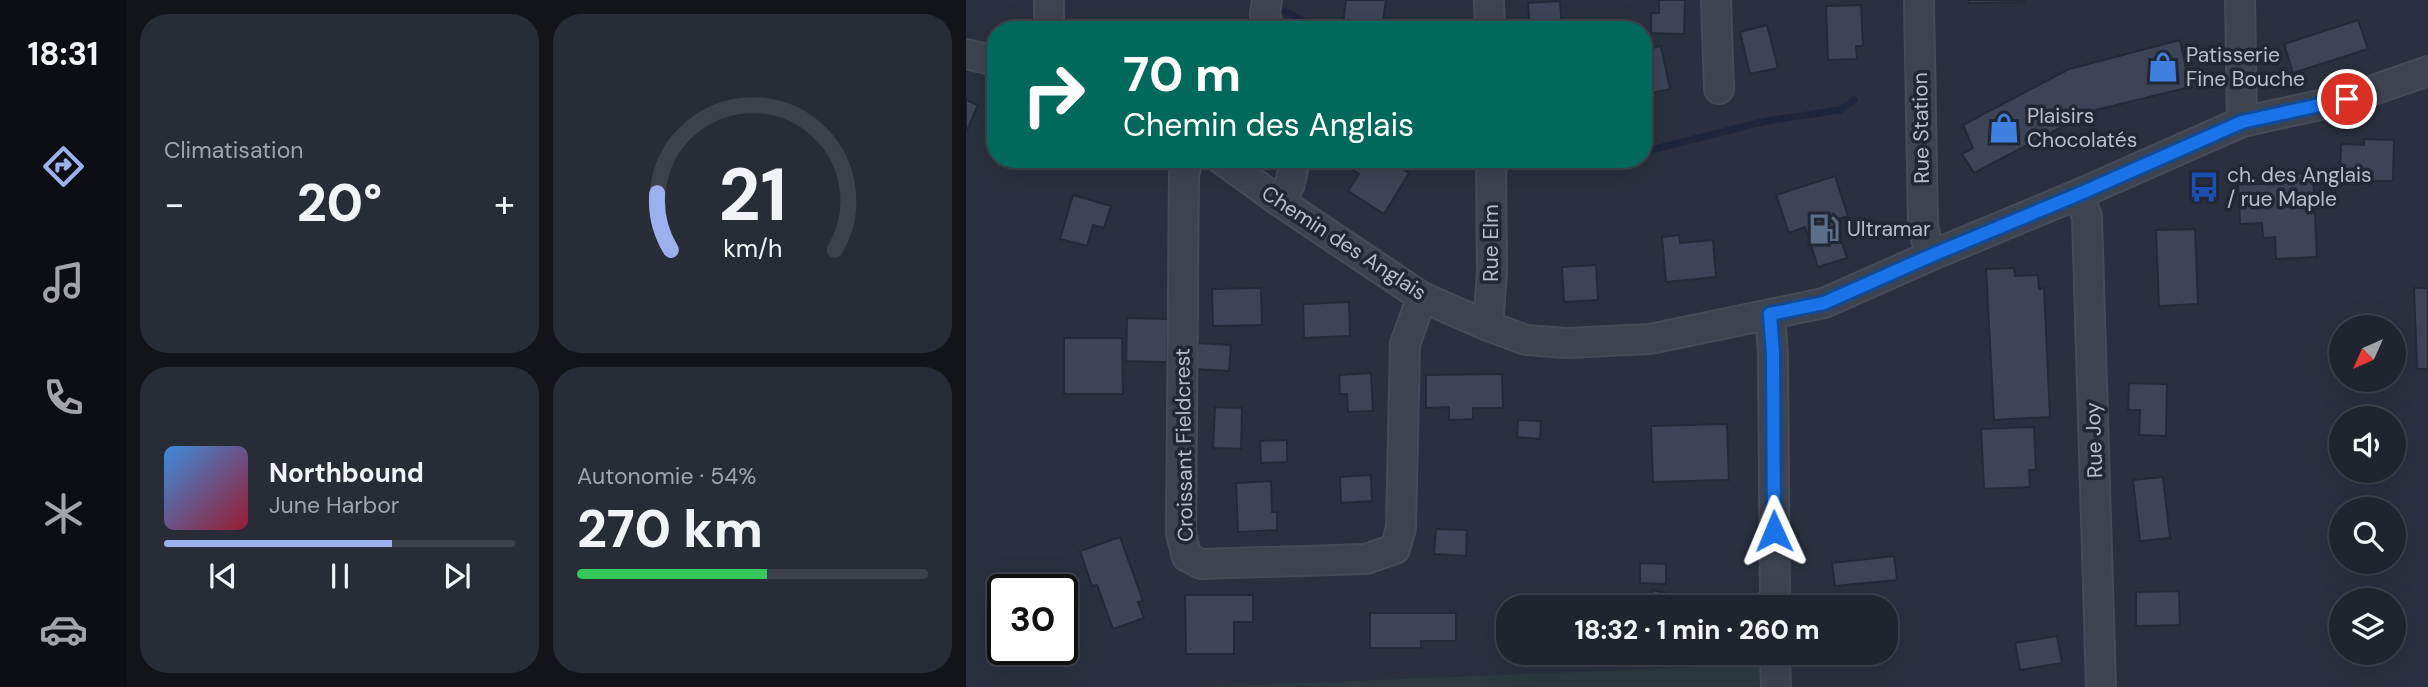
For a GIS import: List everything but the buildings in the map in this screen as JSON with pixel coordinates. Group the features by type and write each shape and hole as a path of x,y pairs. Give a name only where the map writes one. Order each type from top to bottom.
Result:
{"street":[{"path":"1049,0 1049,21"},
{"path":"1267,0 1267,21"},
{"path":"1489,0 1490,21"},
{"path":"1716,0 1719,89"},
{"name":"Rue Station","path":"1919,0 1923,225 1930,256"},
{"path":"2240,0 2242,122"},
{"path":"966,54 987,59"},
{"name":"Chemin des Anglais","path":"1233,168 1422,297 1488,326 1526,340 1580,343 1650,339 1824,303 2242,122 2347,99 2428,71"},
{"name":"Croissant Fieldcrest","path":"1186,168 1181,534 1187,557 1200,564 1366,559 1395,549 1401,528 1405,344 1422,297"},
{"path":"1279,201 1290,184 1293,168"},
{"name":"Rue Elm","path":"1488,326 1492,272 1491,168"},
{"name":"Rue Joy","path":"2079,194 2087,217 2101,687"},
{"path":"1770,314 1773,354 1775,595"},
{"path":"1775,665 1776,687"}],"shaded area":[{"path":"1744,665 1769,665 1769,687 1205,687"}],"waterway":[{"path":"1284,11 1303,21"},
{"path":"1652,150 1766,121 1840,110 1854,100"}],"place":[{"name":"Patisserie Fine Bouche","path":"2163,67"},
{"name":"Plaisirs Chocolatés","path":"2004,128"},
{"name":"ch. des Anglais / rue Maple","path":"2204,187"},
{"name":"Ultramar","path":"1824,229"}],"route":[{"path":"1774,531 1773,354 1770,314 1824,303 2242,122 2347,99"}]}
